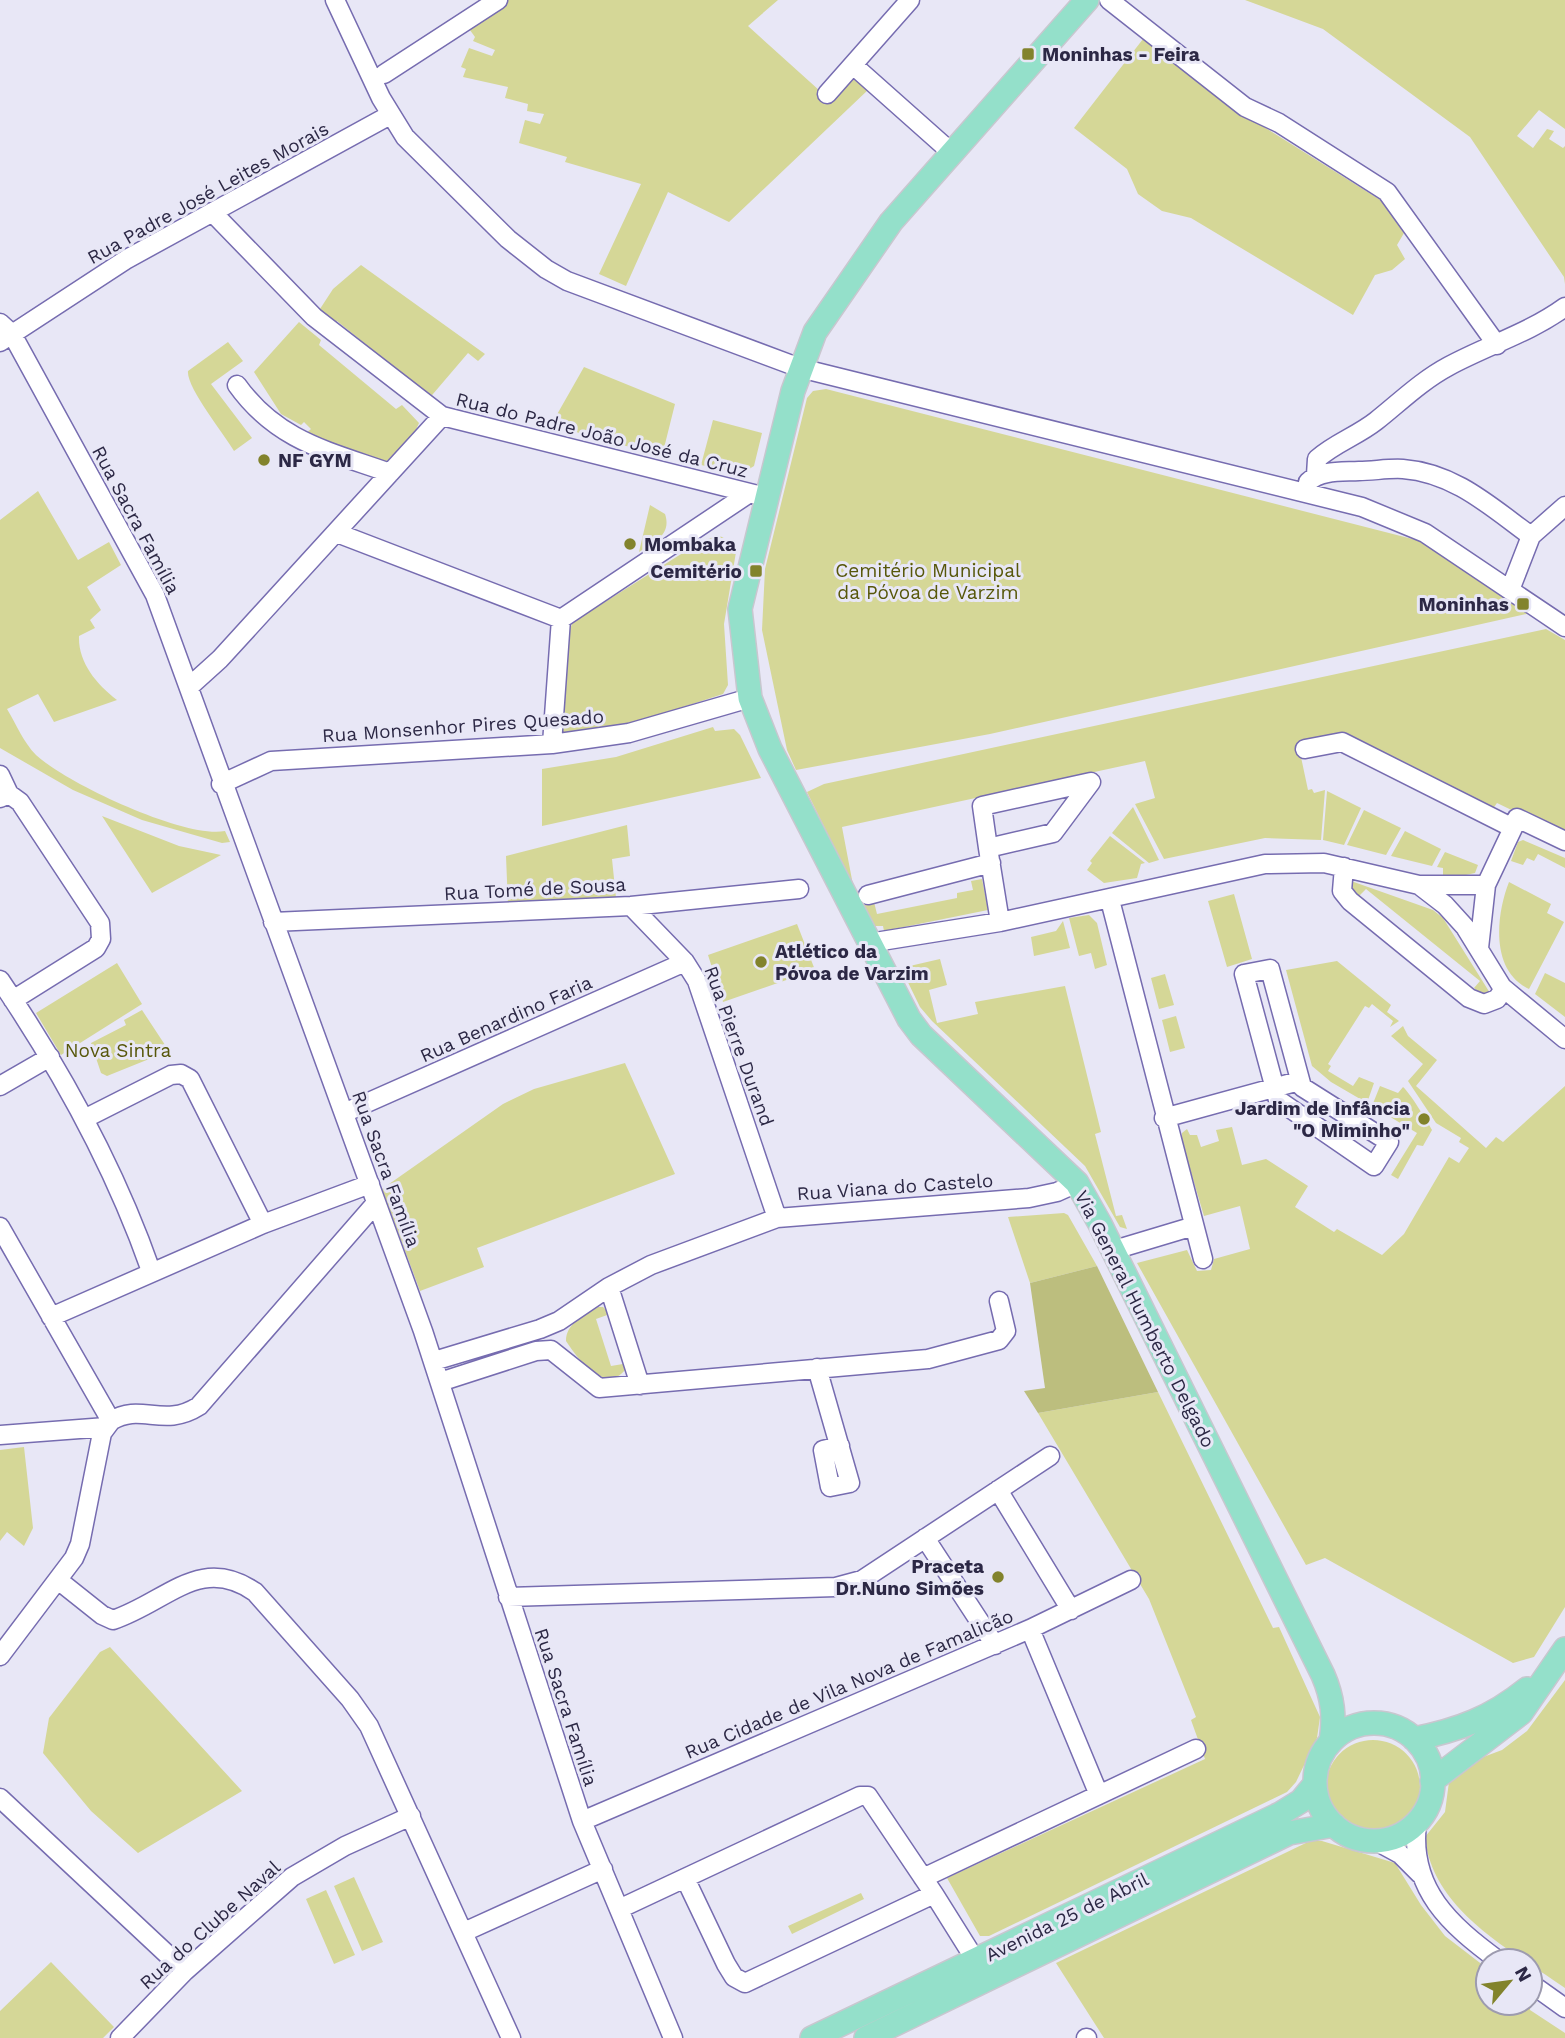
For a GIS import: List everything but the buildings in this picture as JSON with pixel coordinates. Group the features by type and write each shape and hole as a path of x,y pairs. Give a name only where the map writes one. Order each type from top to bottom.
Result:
{"main road":[{"name":"Via General Humberto Delgado","path":"1087,0 891,222 815,332 800,368 757,496 740,609 750,698 770,749 799,808 909,1019 921,1035 1077,1183 1114,1250 1331,1693 1347,1711 1372,1723"},
{"path":"1414,1740 1455,1731 1508,1704 1560,1658"},
{"path":"1432,1781 1521,1713 1560,1658"},
{"name":"Via General Humberto Delgado","path":"1331,1693 1334,1719 1331,1742"},
{"path":"1372,1723 1394,1728 1414,1740 1430,1765 1432,1781 1431,1796 1417,1823 1405,1833 1376,1841 1353,1837 1334,1825 1324,1814 1315,1784 1322,1754 1331,1742 1356,1726 1372,1723"},
{"name":"Avenida 25 de Abril","path":"812,2038 1280,1814 1301,1801 1315,1784"},
{"name":"Avenida 25 de Abril","path":"866,2038 1289,1833 1334,1825"}],"street":[{"path":"335,0 381,98 405,136 508,239 546,269 629,307 800,368 1362,508 1425,533 1565,627"},
{"path":"381,98 384,74 498,0"},
{"path":"827,94 910,0"},
{"path":"1109,0 1245,107 1279,123 1387,192 1497,345"},
{"path":"363,59 384,74"},
{"path":"853,65 952,153"},
{"name":"Rua Padre José Leites Morais","path":"4,333 127,259 390,115"},
{"name":"Rua do Padre João José da Cruz","path":"212,212 314,317 442,416 757,496"},
{"path":"1301,492 1316,475 1317,459 1331,447 1358,434 1432,376 1543,322 1565,307"},
{"name":"Rua Sacra Família","path":"4,333 155,595 221,784 254,867 434,1361 582,1821 673,2038"},
{"path":"237,385 255,410 270,423 308,444 390,473"},
{"path":"188,687 220,659 442,416"},
{"path":"1316,475 1402,469 1425,474 1475,493 1531,536"},
{"path":"561,618 757,496"},
{"path":"1510,590 1531,536 1565,506"},
{"path":"337,533 561,618"},
{"path":"552,744 561,618"},
{"name":"Rua Monsenhor Pires Quesado","path":"221,784 271,761 552,744 629,733 750,698"},
{"path":"1305,749 1342,742 1513,828"},
{"path":"0,775 4,796 20,802 100,923 101,930 96,948 13,1000"},
{"path":"868,895 990,855 1053,833 1091,782 982,806 990,855 1000,922"},
{"path":"1479,948 1486,885 1517,818 1565,841"},
{"path":"869,943 1000,922 1265,864 1324,863 1419,885 1486,885"},
{"path":"1344,867 1342,891 1350,901 1469,998 1484,1004 1497,999 1504,989"},
{"path":"1419,885 1445,905 1479,948 1504,989 1565,1039"},
{"name":"Rua Tomé de Sousa","path":"273,922 631,906 799,889"},
{"path":"1110,900 1164,1118 1203,1259"},
{"name":"Rua Pierre Durand","path":"631,906 685,962 697,981 777,1218"},
{"name":"Rua Benardino Faria","path":"344,1113 685,962"},
{"path":"1270,969 1302,1087 1389,1142 1374,1166 1278,1100 1273,1088 1244,974 1270,969"},
{"path":"0,981 50,1057 84,1119 151,1271"},
{"path":"0,1086 50,1057"},
{"path":"84,1119 171,1074 181,1074 190,1079 262,1224"},
{"path":"1164,1118 1299,1081"},
{"name":"Rua Viana do Castelo","path":"434,1361 559,1321 609,1287 651,1265 777,1218 1029,1198 1057,1192 1077,1183"},
{"path":"51,1317 262,1224 370,1184"},
{"path":"0,1435 109,1424 121,1415 133,1413 165,1418 177,1416 199,1406 376,1203"},
{"path":"1114,1250 1194,1226"},
{"path":"0,1227 109,1424 96,1457 80,1544 74,1558 0,1656"},
{"path":"609,1287 640,1385"},
{"path":"535,1330 535,1336 543,1350 599,1388 928,1359 999,1340 1006,1331 999,1301"},
{"path":"440,1382 543,1350"},
{"path":"817,1368 840,1447"},
{"path":"508,1597 836,1587 862,1580 1050,1456"},
{"path":"998,1490 1071,1609"},
{"path":"925,1538 995,1644"},
{"path":"58,1580 102,1615 113,1620 206,1576 239,1581 255,1592 361,1713 411,1816 511,2038"},
{"name":"Rua Cidade de Vila Nova de Famalicão","path":"582,1821 1030,1629 1131,1580"},
{"path":"1030,1629 1099,1795"},
{"path":"923,1878 1196,1749"},
{"path":"619,1909 860,1796 868,1796 976,1961"},
{"path":"0,1798 185,1972"},
{"name":"Rua do Clube Naval","path":"120,2038 185,1972 292,1877 345,1846 411,1816"},
{"path":"1417,1823 1414,1846 1420,1874 1435,1903 1465,1936 1480,1947"},
{"path":"1376,1841 1400,1854 1420,1874"},
{"path":"464,1932 603,1869"},
{"path":"685,1878 730,1971 734,1977 745,1983 934,1894"},
{"path":"1544,1993 1565,2008"}],"green space":[{"path":"506,0 778,0 748,26 830,100 855,75 869,89 729,222 668,192 626,286 599,274 641,184 565,162 567,157 519,143 525,120 540,124 544,114 527,111 528,104 505,98 508,87 463,77 466,69 461,67 469,48 492,56 495,50 473,41 475,37 467,26"},
{"path":"1245,0 1565,0 1565,129 1539,110 1517,136 1533,148 1547,129 1554,131 1549,139 1563,148 1565,146 1565,284 1564,277 1470,137 1323,29"},
{"path":"1143,39 1253,120 1382,201 1404,233 1397,245 1405,259 1392,270 1375,275 1353,315 1191,218 1162,211 1138,194 1127,169 1074,128"},
{"path":"361,265 485,354 478,361 468,353 427,401 417,386 337,321 333,325 318,312 333,289"},
{"path":"299,322 321,340 319,345 396,409 402,405 419,423 415,432 384,464 310,437 306,433 311,429 304,422 301,425 281,414 254,372"},
{"path":"228,342 243,361 211,384 252,438 234,451 199,399 188,371"},
{"path":"584,367 675,404 662,456 551,425"},
{"name":"Cemitério Municipal da Póvoa de Varzim","path":"826,389 1432,544 1531,613 990,734 796,770 787,750 762,630 765,569 807,398 813,391"},
{"path":"713,420 762,433 754,466 741,474 701,465"},
{"path":"38,491 78,560 109,542 121,565 87,587 101,610 90,620 95,628 79,636 79,646 90,672 117,700 54,722 38,694 7,709 32,750 51,767 98,793 156,818 207,831 225,831 230,842 222,843 142,820 73,790 0,748 0,520"},
{"path":"650,505 665,514 666,527 656,541 639,552"},
{"path":"720,536 731,542 736,552 724,624 728,685 723,694 613,730 562,737 559,732 569,631 573,622 705,539"},
{"path":"1546,629 1565,640 1565,836 1497,803 1490,813 1341,735 1298,743 1308,790 1312,789 1314,793 1325,790 1321,840 1265,838 1164,859 1135,804 1155,798 1145,761 842,827 853,885 807,792 824,784"},
{"path":"713,727 715,731 734,729 740,735 761,778 542,826 542,769 616,757"},
{"path":"1327,791 1361,808 1344,845 1323,840"},
{"path":"1133,807 1159,860 1149,863 1112,833"},
{"path":"1364,810 1401,828 1386,855 1347,845"},
{"path":"102,816 179,846 221,855 152,893"},
{"path":"627,825 630,856 612,859 616,898 508,906 506,856"},
{"path":"1405,831 1441,849 1432,866 1391,856"},
{"path":"1110,836 1145,863 1141,864 1137,878 1104,883 1087,870 1092,863 1090,861"},
{"path":"1523,840 1565,858 1565,868 1538,854 1534,861 1527,858 1523,865 1511,861 1518,842"},
{"path":"1445,852 1478,865 1475,873 1443,880 1443,868 1437,867"},
{"path":"982,879 988,910 884,931 883,926 875,926 863,904 874,902 877,914 957,898 957,893 973,890 971,881"},
{"path":"1351,881 1433,910 1443,918 1490,993 1484,996 1474,988 1480,981 1366,889 1359,896 1348,887"},
{"path":"1509,882 1551,904 1547,913 1564,922 1529,989 1516,981 1502,956 1499,926"},
{"path":"1234,894 1252,959 1227,967 1208,901"},
{"path":"1089,915 1097,923 1107,965 1095,969 1091,953 1079,956 1069,918"},
{"path":"1063,921 1070,948 1034,956 1031,937 1056,931"},
{"name":"Atlético da Póvoa de Varzim","path":"797,924 815,970 723,1002 708,955"},
{"path":"940,959 947,985 929,990 937,1023 978,1014 975,1002 1065,986 1101,1132 1095,1134 1116,1216 1122,1215 1127,1229 1120,1227 1085,1166 920,1007 901,968"},
{"path":"1337,961 1391,1005 1387,1012 1399,1021 1390,1027 1393,1021 1372,1004 1369,1008 1365,1006 1328,1064 1331,1066 1328,1071 1353,1086 1359,1077 1374,1083 1367,1103 1331,1082 1312,1066 1286,970"},
{"path":"117,963 142,1004 61,1055 36,1013"},
{"path":"1545,973 1565,983 1565,1017 1535,994"},
{"path":"1165,974 1174,1005 1159,1009 1151,978"},
{"name":"Nova Sintra","path":"142,1010 169,1051 107,1076 101,1073 91,1043 126,1025 124,1020"},
{"path":"1176,1016 1185,1048 1170,1052 1162,1020"},
{"path":"1403,1026 1408,1036 1437,1060 1416,1086 1486,1148 1496,1137 1503,1142 1565,1086 1565,1607 1534,1657 1513,1663 1325,1558 1306,1565 1137,1263 1187,1250 1197,1271 1211,1270 1214,1259 1250,1249 1240,1206 1204,1216 1182,1142 1182,1133 1187,1129 1190,1135 1197,1135 1201,1147 1219,1141 1216,1130 1232,1127 1242,1165 1266,1159 1308,1186 1295,1207 1334,1232 1337,1229 1382,1255 1404,1234 1449,1157 1459,1163 1469,1148 1459,1142 1461,1138 1436,1123 1408,1081 1423,1064 1391,1036"},
{"path":"625,1063 675,1174 477,1248 484,1267 420,1291 382,1189 503,1104 534,1089"},
{"path":"1380,1086 1398,1093 1403,1087 1432,1130 1423,1146 1417,1145 1398,1179 1391,1175 1417,1133 1372,1106"},
{"path":"1064,1213 1068,1215 1097,1266 1030,1283 1008,1217"},
{"path":"1097,1266 1158,1392 1038,1413 1024,1391 1045,1388 1030,1283"},
{"path":"598,1307 603,1307 610,1314 596,1319 611,1366 623,1364 625,1370 617,1377 600,1376 592,1371 566,1341 572,1325"},
{"path":"1158,1392 1273,1628 1279,1627 1320,1717 1317,1738 1296,1782 1287,1792 989,1936 980,1936 947,1878 1205,1759 1191,1720 1196,1717 1149,1599 1038,1413"},
{"path":"24,1447 33,1528 24,1546 7,1532 0,1541 0,1450"},
{"path":"110,1647 242,1791 138,1853 91,1811 43,1753 49,1718 100,1652"},
{"path":"1565,1680 1565,1988 1544,1973 1544,1947 1506,1947 1459,1908 1443,1887 1431,1863 1425,1837 1445,1812 1449,1782 1478,1759 1502,1750 1527,1731"},
{"path":"1373,1740 1391,1743 1406,1754 1417,1769 1420,1787 1417,1805 1406,1820 1391,1831 1373,1834 1355,1831 1340,1820 1329,1805 1326,1787 1329,1769 1340,1754 1355,1743"},
{"path":"1310,1841 1322,1841 1395,1863 1421,1905 1445,1936 1474,1958 1474,2017 1541,2017 1565,2033 1565,2038 1104,2038 1056,1963"},
{"path":"354,1877 383,1942 362,1951 334,1886"},
{"path":"326,1890 355,1955 334,1964 306,1899"},
{"path":"861,1893 864,1899 792,1934 788,1926"},
{"path":"51,1962 114,2027 103,2038 0,2038 0,2011"}],"place":[{"name":"Moninhas - Feira","path":"1028,54"},
{"name":"NF GYM","path":"264,460"},
{"name":"Mombaka","path":"630,544"},
{"name":"Cemitério","path":"756,571"},
{"name":"Moninhas","path":"1523,604"},
{"name":"Atlético da Póvoa de Varzim","path":"761,962"},
{"name":"Jardim de Infância \"O Miminho\"","path":"1424,1119"},
{"name":"Praceta Dr.Nuno Simões","path":"998,1577"}]}
